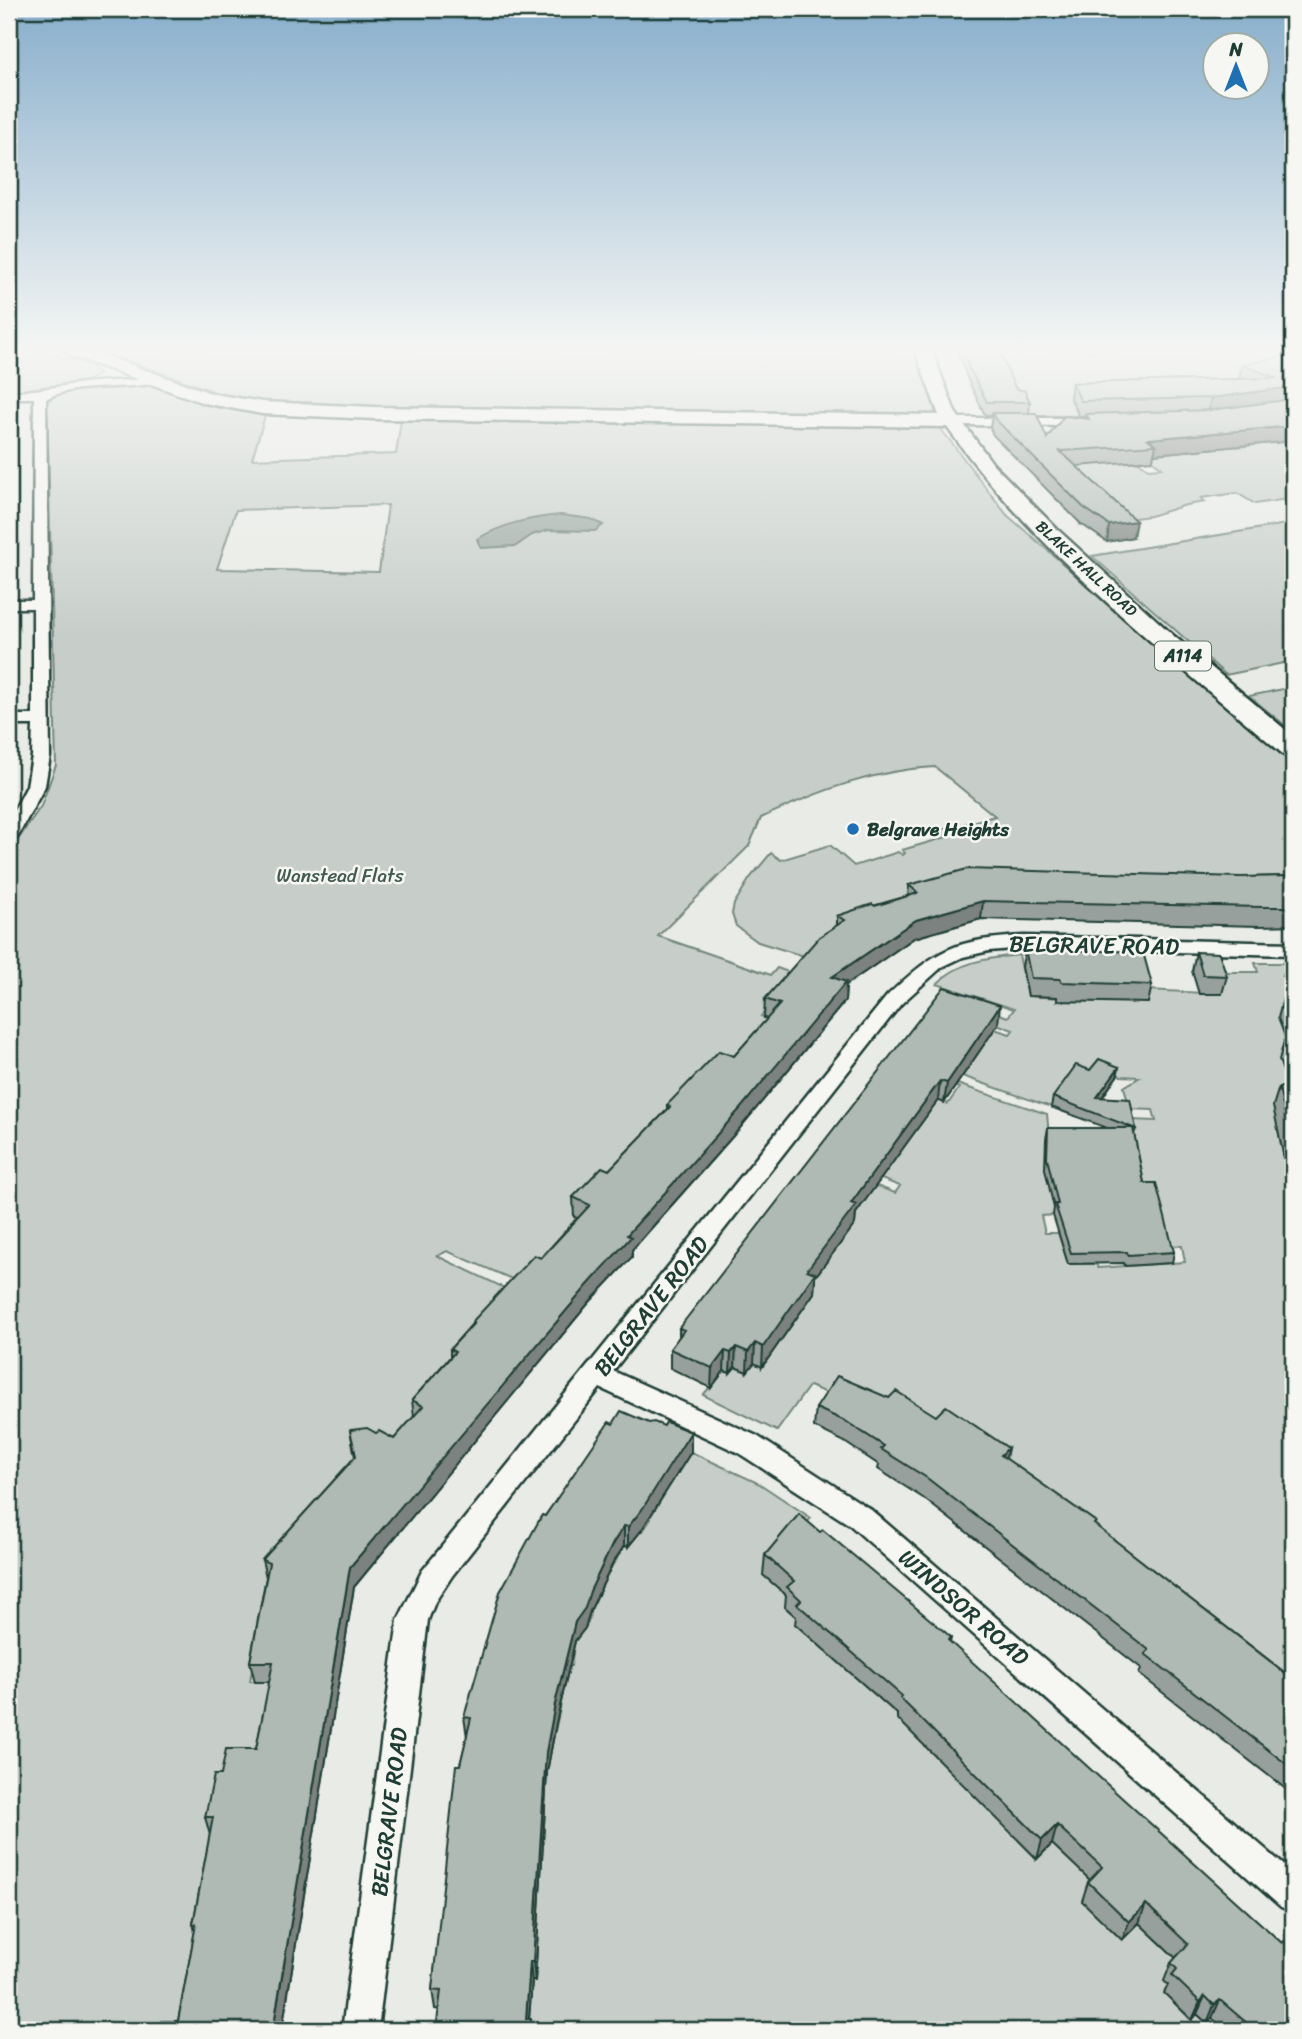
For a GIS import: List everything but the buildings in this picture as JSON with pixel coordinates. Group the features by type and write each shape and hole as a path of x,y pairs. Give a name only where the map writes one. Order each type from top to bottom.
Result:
{"main road":[{"name":"BLAKE HALL ROAD","path":"970,446 986,468 1049,534 1165,641 1293,750"}],"street":[{"path":"9,836 36,786 41,756 40,446"},
{"path":"9,604 42,604"},
{"path":"9,720 41,720"},
{"name":"BELGRAVE ROAD","path":"360,2030 417,1607 429,1586 479,1520 894,1000 935,963 966,948 1024,942 1293,949"},
{"name":"WINDSOR ROAD","path":"597,1375 747,1444 860,1517 1293,1895"}],"green space":[{"name":"Wanstead Flats","path":"48,446 256,446 252,459 396,454 397,446 954,446 1007,515 1293,764 1293,894 1037,898 813,959 758,942 736,926 732,914 734,904 750,878 771,853 781,860 830,845 854,866 898,852 903,855 905,853 902,850 947,837 940,830 995,816 935,767 889,773 845,784 761,818 749,846 658,936 771,975 777,968 813,981 773,1002 761,1016 778,1023 574,1216 607,1231 526,1285 447,1251 437,1256 570,1319 426,1426 356,1463 253,1664 250,1681 278,1682 187,2030 9,2030 9,853 41,806 56,765","holes":["388,505 379,572 217,569 236,510"]},
{"path":"1197,446 1293,446 1293,498 1255,504 1237,493 1201,498 1205,502 1150,516 1080,525 1061,467 1131,456 1148,469 1162,468 1145,455"},
{"path":"1293,523 1293,661 1226,675 1092,556"},
{"path":"1293,687 1293,732 1249,696"},
{"path":"1019,955 1028,996 1148,1003 1148,990 1221,994 1215,972 1258,972 1255,963 1293,963 1283,977 1293,1000 1279,1018 1293,1057 1293,1147 1283,1154 1293,1188 1293,1705 835,1396 809,1386 777,1431 703,1395 724,1371 730,1373 735,1367 747,1372 754,1363 762,1367 775,1348 751,1337 782,1222 840,1245 854,1225 854,1211 857,1212 874,1185 895,1193 900,1186 881,1179 935,1099 948,1104 959,1088 938,1080 939,1078 1047,1114 1056,1215 1041,1216 1045,1233 1058,1233 1068,1264 1096,1264 1098,1268 1185,1262 1182,1246 1120,1242 1117,1193 1130,1120 1156,1121 1153,1110 1130,1109 1124,1087 1140,1077 1121,1076 1107,1069 1051,1107 962,1076 991,1028 1010,1034 1013,1030 994,1023 987,1010 1008,1017 1014,1009 937,984 954,970 964,966 986,959"},
{"path":"691,1452 760,1484 811,1518 764,1575 793,1600 800,1620 796,1624 891,1709 940,1663 1036,1859 1092,1806 1139,1923 1181,1963 1165,1993 1191,2020 1197,2014 1207,2023 1261,1963 1226,2030 449,2030 527,1981 535,1980 546,1773 564,1689 562,1665 571,1666 573,1653 550,1650 576,1636 586,1626 590,1612 586,1610 609,1562 615,1563 621,1550 564,1527 643,1531 651,1519 642,1515"}],"shaded area":[{"path":"561,515 591,519 603,525 595,531 549,530 532,535 516,546 481,548 477,539 518,522"}],"place":[{"name":"Belgrave Heights","path":"853,829"}]}
